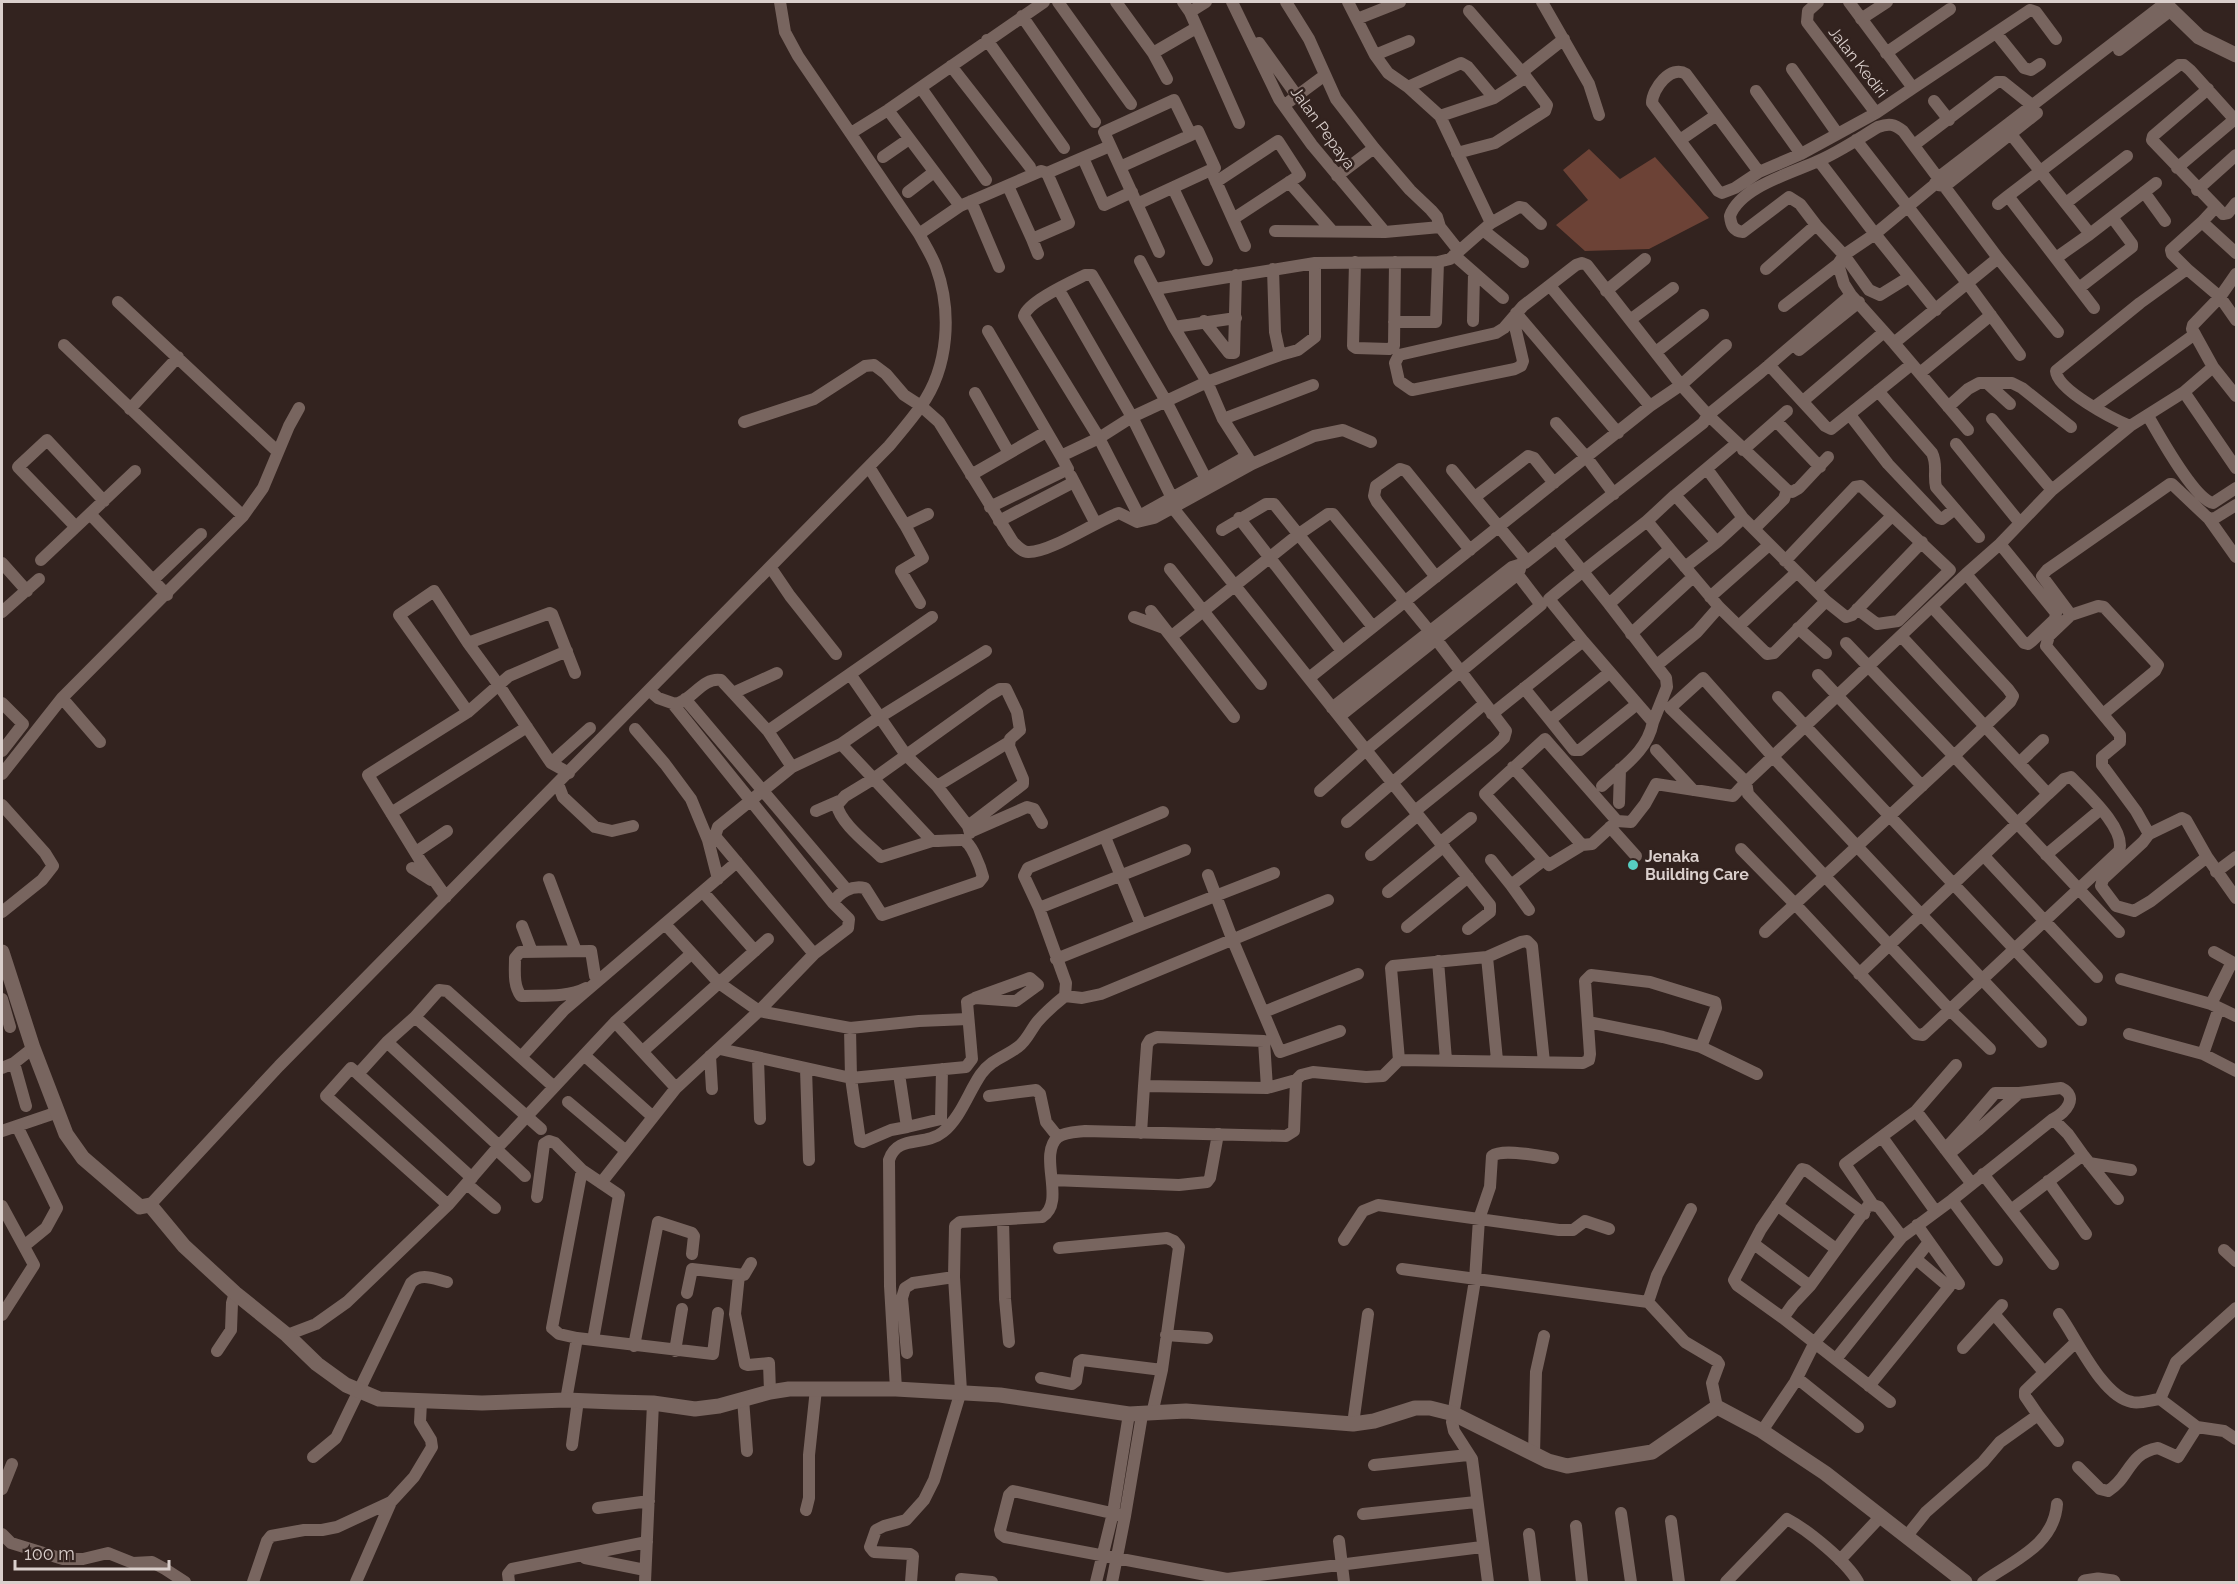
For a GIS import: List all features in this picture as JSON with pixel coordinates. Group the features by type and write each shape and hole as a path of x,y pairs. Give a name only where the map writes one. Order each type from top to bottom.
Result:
{"street":[{"path":"145,1206 279,1066 869,467 921,406 934,383 944,356 946,329 942,290 937,270 919,234 798,56 785,32 780,2"},
{"path":"851,133 921,88 1044,2"},
{"path":"1058,2 1131,104"},
{"path":"1116,2 1154,53 1167,79"},
{"path":"1206,2 1186,7 1239,123"},
{"name":"Jalan Pepaya","path":"1232,2 1279,99 1337,176 1385,232"},
{"path":"1286,2 1309,39 1336,99 1374,148 1437,217 1440,227 1474,274 1503,298"},
{"path":"1348,2 1375,55 1388,74 1408,87 1440,116 1487,227 1523,262"},
{"path":"1357,19 1400,2"},
{"path":"1542,2 1589,84 1599,116"},
{"name":"Jalan Kediri","path":"1818,2 1808,11 1807,22 1876,113"},
{"path":"1849,2 1913,88"},
{"path":"1861,19 1887,2"},
{"path":"1784,306 1908,205 2008,131 2166,5 2199,37 2236,54"},
{"path":"1886,53 1950,9"},
{"path":"1759,172 1715,116 1686,74 1682,71 1662,81 1654,92 1652,103 1720,193 1727,192 1759,172 1801,154 1876,113 2030,10 2036,12 2056,39"},
{"path":"1457,153 1495,143 1545,111 1547,105 1469,11"},
{"path":"1239,15 1297,96"},
{"path":"1022,16 1095,122"},
{"path":"1154,53 1196,28"},
{"path":"1996,33 2024,68 2031,70 2040,64"},
{"path":"1440,116 1494,98 1564,39"},
{"path":"987,40 1064,148"},
{"path":"1375,55 1409,40"},
{"path":"2008,131 2033,106 2110,51"},
{"path":"1408,87 1461,63 1468,67 1494,98"},
{"path":"951,66 1030,167"},
{"path":"2094,308 2056,258 2003,200 2177,67 2186,66 2236,120 2177,168"},
{"path":"1792,69 1837,133"},
{"path":"1284,106 1325,75"},
{"path":"1914,145 2000,81 2033,106"},
{"path":"921,88 986,180"},
{"path":"2208,89 2152,137 2153,142 2215,208 2225,214 2236,203"},
{"path":"1756,91 1801,154"},
{"path":"1159,252 1104,132 1174,100 1191,135"},
{"path":"1934,102 1949,120"},
{"path":"888,110 934,171 965,204 999,267"},
{"path":"1680,140 1715,116"},
{"path":"1909,277 1880,295 1875,294 1841,260 1800,204 1789,197 1743,232 1737,232 1733,228 1730,216 1734,207 1755,189 1820,160 1878,127 1889,124 1903,131 1939,183 2058,332"},
{"path":"1120,167 1198,131 1215,168 1137,204"},
{"path":"2008,131 2090,234"},
{"path":"883,157 909,139"},
{"path":"1856,140 1968,284 2020,356"},
{"path":"1216,182 1278,141 1300,175 1233,219"},
{"path":"919,234 965,204 1041,171 1047,173 1110,146"},
{"path":"1337,176 1374,148"},
{"path":"2198,190 2236,155"},
{"path":"2066,203 2127,156"},
{"path":"1083,158 1104,205 1132,192"},
{"path":"1820,160 1936,310"},
{"path":"908,192 934,171"},
{"path":"1210,171 1245,246"},
{"path":"1032,239 1070,223 1047,173"},
{"path":"1289,182 1333,231"},
{"path":"2056,258 2156,183"},
{"path":"1008,186 1038,254"},
{"path":"1173,188 1207,260"},
{"path":"2144,192 2165,221"},
{"path":"1155,289 1315,264 1438,262 1450,259 1487,227 1519,207 1524,208 1541,225"},
{"path":"2215,208 2171,250 2172,254 2187,269 2220,297 2236,320"},
{"path":"2079,288 2132,247 2112,218"},
{"path":"2202,222 2236,253"},
{"path":"1766,269 1816,225"},
{"path":"1275,231 1385,232 1440,227"},
{"path":"1894,343 1998,258"},
{"path":"1606,291 1645,259"},
{"path":"1841,260 1844,284 1968,430"},
{"path":"1140,261 1174,327 1207,382 1223,419 1250,460"},
{"path":"1355,262 1353,346 1389,349 1394,346 1395,262"},
{"path":"1394,322 1436,322 1438,262"},
{"path":"1514,315 1523,361 1521,366 1412,390 1399,381 1395,363 1399,355 1496,333 1514,315 1576,265 1582,263 1587,265 1708,419 1792,492 1800,488 1824,462 1777,422"},
{"path":"1061,456 1099,438 1132,417 1207,382 1298,350 1315,337 1315,264"},
{"path":"1273,269 1275,332 1280,355"},
{"path":"2130,426 2094,407 2062,382 2056,375 2058,368 2187,269"},
{"path":"1473,321 1474,274"},
{"path":"2236,274 2220,297 2193,325 2192,329 2213,367 2236,396"},
{"path":"1136,518 1099,438 1024,316 1028,308 1085,275 1092,275 1166,401 1206,478"},
{"path":"1231,354 1235,350 1236,275"},
{"path":"1550,286 1650,406"},
{"path":"1630,320 1673,288"},
{"path":"1059,290 1132,417 1173,503 1392,784 1443,844 1491,909 1468,928"},
{"path":"1336,712 1614,494 1855,298"},
{"path":"118,302 278,452"},
{"path":"1514,315 1618,434"},
{"path":"1656,352 1703,315"},
{"path":"1767,371 1803,401 1825,426 1831,429 1878,391 1916,368 1990,315"},
{"path":"1174,327 1236,318"},
{"path":"1204,321 1231,354 1234,372"},
{"path":"988,331 1061,456 1096,524"},
{"path":"1803,401 1884,332"},
{"path":"2094,407 2195,334"},
{"path":"64,345 243,516"},
{"path":"1309,678 1618,434 1650,406 1681,385 1726,345"},
{"path":"130,409 178,357"},
{"path":"744,422 814,399 865,366 874,365 886,374 904,395 939,422 1013,542 1028,552 1046,548 1119,513 1143,522 1250,460"},
{"path":"1636,856 1614,824 1545,739 1485,795 1549,865 1582,845 1592,844 1614,824 1631,822 1645,804 1656,784 1733,796 1965,574 2000,544 2052,490 2130,426 2184,392 2213,367"},
{"path":"1948,406 1979,383 2016,384 2072,427"},
{"path":"1987,383 2010,404"},
{"path":"1223,419 1313,385"},
{"path":"1878,391 1932,453 1936,463 1936,485 1979,537"},
{"path":"2184,392 2236,468"},
{"path":"975,393 1009,453"},
{"path":"2,774 62,698 167,595 243,516 263,488 299,408"},
{"path":"1320,790 1707,469 1777,422 1787,411"},
{"path":"1850,415 1888,464 1940,519 1955,509"},
{"path":"2148,416 2193,487 2206,501 2213,503 2236,488"},
{"path":"1992,419 2052,490"},
{"path":"1556,423 1587,458 1614,494"},
{"path":"1173,503 1206,478 1314,436 1343,430 1371,442"},
{"path":"971,475 1046,432"},
{"path":"76,527 18,467 47,441 104,501"},
{"path":"1956,444 2020,523"},
{"path":"1475,497 1528,456 1534,458 1554,483"},
{"path":"869,467 923,558 901,571 920,603"},
{"path":"1436,577 1377,502 1374,496 1376,486 1400,469 1406,471 1470,550"},
{"path":"1707,469 1743,518 1843,616 1850,616 1922,542"},
{"path":"990,507 1068,470"},
{"path":"1452,470 1499,527 1520,567 1545,602 1583,641 1653,722"},
{"path":"41,560 135,471"},
{"path":"999,520 1074,482"},
{"path":"2071,615 2042,574 2161,488 2172,484 2209,519 2236,557"},
{"path":"1785,561 1858,485 1861,486 1949,567 1948,573 1898,621 1877,624 1857,609"},
{"path":"1920,498 1936,485"},
{"path":"1754,529 1784,499 1787,490"},
{"path":"1675,495 1717,542"},
{"path":"1222,530 1239,518 1270,503 1274,504 1373,627"},
{"path":"2209,519 2215,518 2236,505"},
{"path":"90,514 167,595"},
{"path":"905,525 928,514"},
{"path":"1169,632 1202,612 1271,559 1299,534 1328,514 1333,514 1461,671 1506,731 1504,738 1496,746 1371,855"},
{"path":"1816,590 1892,516"},
{"path":"1239,518 1342,651"},
{"path":"1631,633 1717,542 1743,518"},
{"path":"1647,521 1719,607 1769,655 1826,601"},
{"path":"153,580 201,534"},
{"path":"1556,538 1666,678 1667,687 1647,742 1602,786"},
{"path":"1965,574 2024,643 2028,644 2032,641 2055,619 2056,613 2000,544"},
{"path":"1710,597 1769,545"},
{"path":"1609,604 1670,549"},
{"path":"2,564 27,591"},
{"path":"771,568 836,654"},
{"path":"1170,569 1261,684"},
{"path":"1740,625 1797,572"},
{"path":"2,612 39,579"},
{"path":"468,712 399,615 434,591 551,763 569,773"},
{"path":"2103,714 2155,671 2158,665 2104,607 2098,606 2071,615 2049,636 2046,646 2121,739 2102,757 2102,765 2136,811 2149,834"},
{"path":"1657,665 1697,633 1719,607"},
{"path":"1765,932 1986,727 2013,698 2012,693 1932,607"},
{"path":"1151,611 1234,717"},
{"path":"468,644 550,613 575,673"},
{"path":"768,731 932,617"},
{"path":"1134,617 1169,632"},
{"path":"1798,628 1826,654"},
{"path":"1901,636 2048,794"},
{"path":"1492,714 1583,641"},
{"path":"1846,643 2119,933"},
{"path":"446,897 369,777 369,773 468,712 498,684 516,672 567,651"},
{"path":"814,954 715,836 718,827 792,767 841,744 986,651"},
{"path":"733,693 777,673"},
{"path":"1550,720 1609,673"},
{"path":"833,903 839,894 861,886 865,888 882,915 982,880 968,833 937,786 906,755 850,674"},
{"path":"1818,675 1922,786"},
{"path":"1990,1049 1950,1010 1748,794 1746,782 1670,708 1703,678 1774,758 2042,1042"},
{"path":"679,702 704,684 715,679 721,680 768,731 792,767"},
{"path":"1524,688 1577,752 1637,704"},
{"path":"816,812 839,801 873,779 990,695 1003,689 1008,692 1017,712 1020,730 1009,742 937,786"},
{"path":"650,691 658,698 679,702 761,790 847,890"},
{"path":"1778,697 2081,1020"},
{"path":"62,698 100,742"},
{"path":"601,1183 676,1088 759,1011 814,954 848,928 849,919 833,903 750,800 679,702"},
{"path":"2,703 23,724 2,751"},
{"path":"1347,822 1484,704"},
{"path":"392,813 527,727"},
{"path":"551,763 590,728"},
{"path":"635,729 692,799 701,828 708,840 718,879"},
{"path":"2019,763 2043,740"},
{"path":"1009,742 1023,784 1042,823"},
{"path":"841,744 932,841"},
{"path":"1656,750 1693,790"},
{"path":"1513,767 1582,845"},
{"path":"1619,803 1620,769"},
{"path":"1741,849 1796,904 1859,974 1916,1034 1925,1033 2119,851 2114,826 2101,809 2068,776 1859,974"},
{"path":"558,784 563,797 595,827 612,831 633,826"},
{"path":"839,801 837,809 842,817 881,856 932,841 962,840 1023,784"},
{"path":"2,805 45,853 53,866 49,873 2,912"},
{"path":"968,833 1020,809 1029,807 1034,809"},
{"path":"2046,855 2101,809"},
{"path":"896,1389 890,1286 889,1160 891,1154 897,1146 930,1139 943,1132 964,1104 982,1073 1000,1057 1019,1047 1041,1018 1065,996 1066,983 1024,872 1028,868 1163,812"},
{"path":"1388,892 1471,818"},
{"path":"2207,857 2134,911 2123,909 2109,898 2101,886 2102,882 2149,834 2182,818 2186,820 2216,872 2236,898"},
{"path":"701,828 718,827"},
{"path":"416,852 447,831"},
{"path":"1105,837 1141,926"},
{"path":"1039,908 1185,850"},
{"path":"1984,856 2097,977"},
{"path":"2216,872 2236,857"},
{"path":"1491,860 1529,910"},
{"path":"1510,885 1544,860"},
{"path":"597,978 591,951 518,953 515,958 515,977 518,993 521,996 580,991 588,986 703,892 737,862"},
{"path":"412,868 435,882"},
{"path":"1056,958 1274,873"},
{"path":"1208,874 1215,897 1280,1052 1340,1031"},
{"path":"1407,927 1468,877"},
{"path":"549,879 576,951"},
{"path":"703,892 755,951"},
{"path":"1065,996 1082,998 1101,994 1328,900"},
{"path":"664,924 719,983 759,1011 850,1028 968,1019"},
{"path":"522,926 532,952"},
{"path":"643,1051 768,939"},
{"path":"1399,1060 1391,968 1396,964 1486,957 1527,941 1532,946 1544,1062"},
{"path":"2,950 33,1048 66,1134 74,1147 127,1197 145,1206 184,1246 330,1374 358,1391 379,1399 503,1403 572,1400 652,1403 695,1409 719,1406 770,1392 816,1389 896,1389 960,1391 1141,1414 1195,1411 1353,1424 1374,1421 1421,1408 1454,1414 1548,1461 1567,1466 1648,1453 1717,1407"},
{"path":"2203,1054 2215,1006 2234,963 2214,952"},
{"path":"287,1335 316,1324 341,1307 448,1205 553,1086 615,1022 691,954"},
{"path":"1486,957 1497,1060"},
{"path":"1438,961 1446,1060"},
{"path":"1264,1012 1358,974"},
{"path":"1144,1086 1267,1088 1296,1080 1301,1075 1313,1072 1366,1077 1383,1076 1399,1060 1587,1062 1590,1054 1585,980 1589,975 1650,982 1714,1002 1716,1008 1701,1047"},
{"path":"522,1056 597,978"},
{"path":"2121,979 2215,1006 2236,1016"},
{"path":"358,1074 387,1042 440,990 444,989 522,1056 553,1086"},
{"path":"715,1053 758,1058 851,1078 966,1067 972,1059 966,1005 975,998"},
{"path":"2,999 10,1027"},
{"path":"415,1017 541,1129"},
{"path":"615,1022 676,1088"},
{"path":"1588,1022 1701,1047 1757,1074"},
{"path":"850,1028 851,1078 860,1141 863,1142 891,1130 941,1119 942,1069"},
{"path":"2129,1034 2203,1054 2236,1071"},
{"path":"1141,1133 1147,1045 1150,1040 1157,1037 1264,1041 1267,1088"},
{"path":"387,1042 525,1176"},
{"path":"2,1068 14,1063 33,1048"},
{"path":"712,1089 715,1053"},
{"path":"584,1055 653,1117"},
{"path":"758,1058 760,1119"},
{"path":"14,1063 26,1106"},
{"path":"1873,1205 1845,1164 1916,1111 1956,1065"},
{"path":"448,1205 326,1096 351,1068 470,1181 495,1208"},
{"path":"806,1069 809,1160"},
{"path":"899,1074 907,1127"},
{"path":"911,1582 913,1556 874,1552 870,1547 876,1530 906,1520 924,1500 934,1480 960,1391 954,1277 955,1226 960,1222 1042,1217 1048,1213 1051,1207 1052,1180 1050,1154 1058,1137 1085,1131 1286,1136 1294,1131 1296,1080"},
{"path":"1762,1431 1797,1378 1815,1342 1902,1238 2053,1119 2065,1113 2069,1099 2066,1090 2061,1088 2019,1093 1995,1093 1974,1126 1947,1151"},
{"path":"989,1096 1036,1090 1040,1094 1046,1122 1058,1137"},
{"path":"568,1101 626,1151"},
{"path":"1916,1111 1972,1184"},
{"path":"2,1131 58,1112"},
{"path":"2053,1119 2068,1134 2118,1199"},
{"path":"17,1126 57,1208 46,1228 24,1245"},
{"path":"1052,1180 1179,1185 1207,1182 1210,1178 1218,1134"},
{"path":"1882,1137 1936,1212"},
{"path":"537,1197 544,1144 549,1141 555,1143 582,1170 620,1196 593,1340"},
{"path":"1488,1582 1472,1459 1454,1431 1452,1422 1475,1280 1479,1219 1490,1187 1492,1156 1496,1153 1507,1152 1553,1158"},
{"path":"2011,1210 2048,1181 2086,1159 2131,1170"},
{"path":"1864,1214 1804,1169 1777,1205 1734,1280 1737,1286 1815,1342 1890,1402"},
{"path":"582,1170 552,1328 560,1334 577,1338 713,1354 718,1313"},
{"path":"1983,1174 2053,1264"},
{"path":"2048,1181 2086,1234"},
{"path":"1952,1200 1997,1260"},
{"path":"1344,1240 1363,1211 1378,1205 1565,1231 1573,1230 1586,1221 1609,1229"},
{"path":"1777,1205 1836,1249"},
{"path":"2,1206 34,1265 2,1315"},
{"path":"1783,1318 1810,1286 1868,1206 1879,1207 1902,1238"},
{"path":"1648,1302 1657,1275 1691,1209"},
{"path":"1003,1220 1005,1299 1009,1342"},
{"path":"634,1346 658,1222 692,1233 694,1236 692,1254"},
{"path":"1917,1225 1959,1284"},
{"path":"1059,1248 1167,1238 1179,1247 1162,1370 1141,1414 1119,1515 1112,1582"},
{"path":"1836,1359 1929,1242"},
{"path":"1754,1244 1810,1286"},
{"path":"2224,1250 2236,1261"},
{"path":"1869,1386 1949,1287 1916,1258"},
{"path":"687,1293 692,1269 739,1275 747,1273 751,1263"},
{"path":"1402,1269 1648,1302 1685,1342 1719,1364 1712,1387 1717,1407 1762,1431 1826,1473 1965,1582"},
{"path":"739,1275 735,1314 746,1364 769,1363 770,1392"},
{"path":"313,1457 336,1438 411,1283 416,1277 423,1276 447,1282"},
{"path":"907,1353 902,1298 905,1288 914,1283 954,1277"},
{"path":"217,1351 231,1330 232,1303 236,1293"},
{"path":"2160,1399 2176,1362 2236,1308"},
{"path":"675,1351 682,1309"},
{"path":"1964,1348 1998,1310 2044,1372"},
{"path":"1353,1424 1368,1314"},
{"path":"2059,1314 2071,1330 2075,1343 2115,1395 2136,1402 2160,1399 2197,1427 2224,1431 2236,1439"},
{"path":"1166,1335 1207,1338"},
{"path":"1534,1454 1536,1372 1544,1336"},
{"path":"572,1444 572,1400 577,1338"},
{"path":"2058,1441 2024,1394 2075,1343"},
{"path":"1041,1377 1072,1384 1076,1381 1078,1362 1082,1360 1162,1370"},
{"path":"1797,1378 1858,1426"},
{"path":"806,1510 809,1498 809,1455 816,1389"},
{"path":"743,1399 747,1451"},
{"path":"356,1582 391,1502 414,1477 432,1447 431,1440 420,1422 421,1402"},
{"path":"578,1557 645,1576 652,1403"},
{"path":"1906,1537 1926,1512 1983,1462 2000,1442 2038,1415"},
{"path":"2078,1467 2100,1489 2108,1491 2119,1482 2141,1453 2158,1448 2178,1457 2197,1427"},
{"path":"1374,1465 1468,1455"},
{"path":"2,1489 12,1464"},
{"path":"1119,1515 1013,1491 1009,1495 1000,1530 1005,1537 1227,1579 1482,1547"},
{"path":"598,1508 649,1501"},
{"path":"253,1582 267,1541 272,1536 337,1527 391,1502"},
{"path":"1363,1514 1476,1502"},
{"path":"1983,1582 2035,1549 2055,1519 2057,1504"},
{"path":"1621,1513 1631,1582"},
{"path":"1096,1582 1102,1555 1119,1515"},
{"path":"1840,1560 1881,1516"},
{"path":"1726,1582 1787,1519 1840,1560 1858,1582"},
{"path":"1671,1521 1679,1582"},
{"path":"1576,1526 1582,1582"},
{"path":"2,1534 11,1543 63,1559 83,1559 108,1553 133,1563 152,1562 185,1582"},
{"path":"1529,1534 1535,1582"},
{"path":"509,1582 508,1574 512,1569 647,1542"},
{"path":"1338,1542 1344,1582"},
{"path":"961,1579 992,1582"},
{"path":"2085,1582 2098,1580 2113,1582"}],"shaded area":[{"path":"1589,149 1620,179 1655,157 1709,218 1649,249 1585,251 1556,225 1588,200 1563,170"}],"place":[{"name":"Jenaka Building Care","path":"1633,865"}]}
